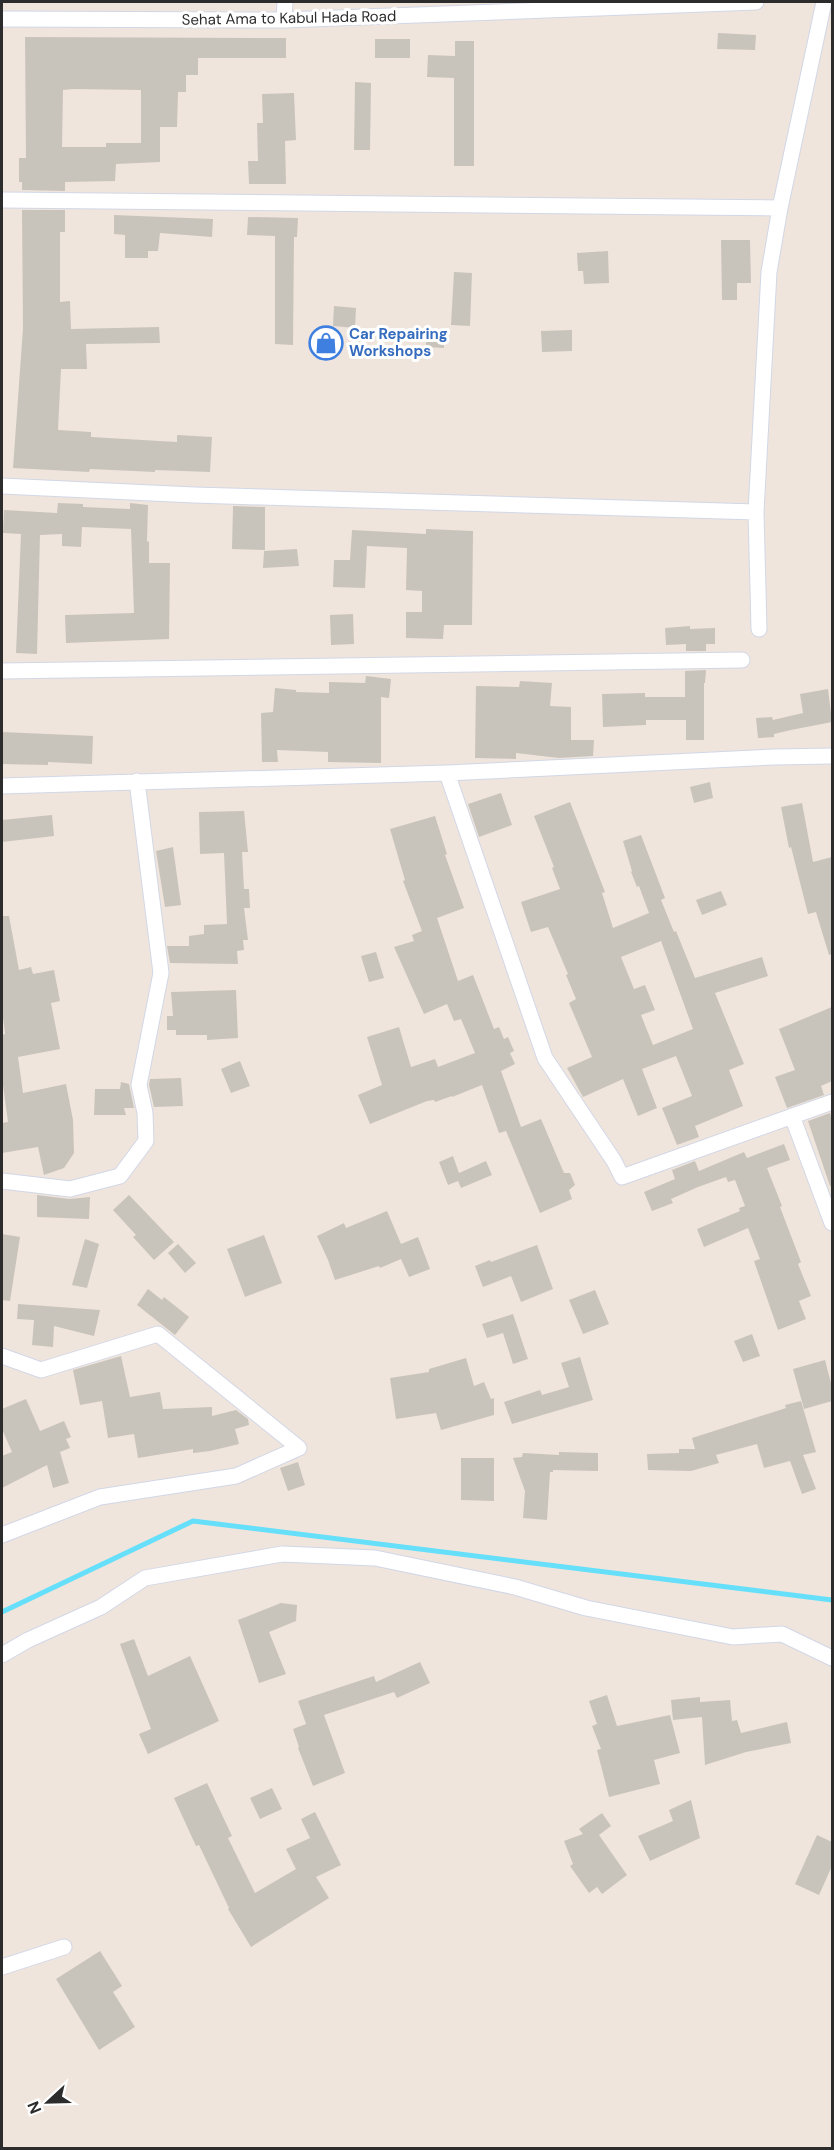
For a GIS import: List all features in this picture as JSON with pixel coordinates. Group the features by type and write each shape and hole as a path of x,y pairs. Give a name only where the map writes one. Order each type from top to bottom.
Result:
{"street":[{"path":"284,21 285,2"},
{"name":"Sehat Ama to Kabul Hada Road","path":"2,19 284,21 756,2"},
{"path":"759,629 756,512 769,272 780,208 824,2"},
{"path":"2,200 780,208"},
{"path":"2,486 194,495 756,512"},
{"path":"2,671 742,660"},
{"path":"2,786 447,773 832,756"},
{"path":"447,773 545,1058 614,1161 622,1177 832,1102"},
{"path":"2,1181 70,1189 120,1176 146,1141 145,1113 139,1085 161,973 137,781"},
{"path":"792,1116 832,1223"},
{"path":"2,1356 41,1370 158,1334 299,1448 236,1476 100,1497 2,1535"},
{"path":"2,1655 28,1640 101,1607 145,1578 282,1554 375,1558 515,1587 586,1608 733,1637 782,1634 832,1658"},
{"path":"2,1966 64,1947"}],"building":[{"path":"718,33 756,35 755,50 717,49"},
{"path":"25,37 286,38 286,58 198,58 198,75 186,75 186,92 178,92 177,127 160,127 160,162 116,164 115,181 65,182 65,191 22,190 22,182 19,182 19,158 26,158","holes":["63,90 141,90 141,143 106,143 106,147 62,147"]},
{"path":"375,39 410,39 410,58 375,58"},
{"path":"455,41 474,41 474,166 454,166 454,78 427,77 428,55 455,56"},
{"path":"355,82 371,83 370,150 354,150"},
{"path":"294,93 296,140 285,141 286,184 249,184 248,161 258,161 257,123 263,123 262,94"},
{"path":"22,210 65,210 65,232 60,232 60,302 70,301 71,329 159,327 160,343 86,344 87,369 61,369 58,430 91,432 91,437 177,442 177,435 212,437 210,472 90,469 89,472 13,468 23,328"},
{"path":"114,215 213,219 212,237 160,233 158,251 148,251 148,258 125,258 125,235 114,234"},
{"path":"248,217 298,218 297,237 294,237 293,345 275,344 275,236 247,235"},
{"path":"721,240 750,240 751,283 737,283 737,300 722,300"},
{"path":"608,251 609,283 584,284 583,271 578,271 577,253"},
{"path":"454,272 472,273 470,326 451,325"},
{"path":"334,306 356,308 355,328 333,326"},
{"path":"426,329 444,330 444,348 426,347"},
{"path":"572,330 572,351 542,352 541,331"},
{"path":"58,503 83,504 83,507 130,509 130,503 148,505 149,563 170,563 169,639 66,643 65,615 134,613 131,529 82,527 81,547 62,546 62,534 40,535 37,654 16,653 21,534 3,533 4,510 57,513"},
{"path":"233,506 265,507 265,550 232,549"},
{"path":"426,529 473,531 472,625 444,625 443,639 406,638 406,612 422,612 422,591 406,590 407,548 367,546 365,588 333,587 334,560 350,560 352,530 426,534"},
{"path":"297,549 299,566 263,568 264,551"},
{"path":"353,614 354,644 331,645 330,615"},
{"path":"690,626 690,629 715,628 715,644 706,644 706,651 686,651 686,644 666,645 665,628"},
{"path":"706,670 704,740 686,740 686,720 646,720 646,725 603,727 602,694 645,693 645,697 685,697 685,671"},
{"path":"366,676 391,679 389,698 381,697 381,763 328,762 328,752 277,750 278,762 262,762 261,713 273,712 275,688 296,690 296,692 329,693 329,682 365,683"},
{"path":"520,681 552,683 550,706 571,707 571,740 594,740 593,756 559,758 516,753 516,759 475,758 476,686 519,687"},
{"path":"828,689 832,722 774,734 774,737 758,738 756,718 772,717 773,720 803,713 800,694"},
{"path":"2,732 93,736 92,764 48,762 48,765 2,764"},
{"path":"710,782 713,798 694,803 690,787"},
{"path":"501,793 512,825 479,837 468,804"},
{"path":"570,802 605,892 602,893 613,928 649,913 631,872 623,841 641,835 665,898 661,900 695,978 762,957 768,976 715,993 744,1064 729,1070 743,1106 695,1126 699,1137 677,1145 662,1108 692,1096 676,1056 642,1069 657,1108 638,1116 623,1079 583,1097 567,1068 592,1057 569,1003 576,999 548,927 531,932 521,902 560,889 534,816","holes":["661,941 693,1029 653,1045 641,1015 655,1010 645,985 634,989 621,957"]},
{"path":"802,803 813,862 832,857 832,954 829,955 816,912 808,914 791,847 789,848 781,807"},
{"path":"244,811 248,852 242,852 244,889 249,889 250,908 244,908 248,940 243,940 244,950 237,951 238,964 170,963 167,946 189,946 189,936 204,934 204,925 227,924 224,853 200,854 199,812"},
{"path":"52,815 54,836 2,842 2,820"},
{"path":"435,816 447,854 445,855 464,908 437,918 458,981 473,975 494,1029 499,1027 504,1039 508,1037 514,1051 510,1053 515,1064 501,1071 521,1127 541,1119 564,1173 570,1173 575,1185 569,1190 572,1199 540,1213 506,1131 499,1133 482,1085 435,1102 434,1100 427,1101 370,1124 358,1095 382,1085 367,1037 399,1027 411,1067 435,1059 438,1067 475,1053 461,1019 454,1021 447,1004 424,1014 394,947 414,941 412,935 422,931 403,881 405,880 390,829"},
{"path":"173,847 181,905 165,907 156,851"},
{"path":"721,891 727,905 702,915 696,900"},
{"path":"2,916 9,916 19,970 31,967 33,974 54,970 60,1001 51,1003 60,1049 18,1057 23,1093 66,1084 73,1120 74,1153 64,1168 44,1175 38,1147 2,1153 2,1123 8,1122 2,1078 2,1035 5,1034 2,1009"},
{"path":"376,952 384,978 369,982 361,956"},
{"path":"236,990 238,1038 207,1040 207,1035 176,1035 176,1030 167,1030 167,1016 173,1016 171,992"},
{"path":"832,1007 832,1081 821,1086 824,1095 787,1108 775,1077 795,1070 779,1029"},
{"path":"240,1061 250,1086 231,1093 221,1069"},
{"path":"181,1078 183,1106 154,1107 149,1085 150,1079"},
{"path":"121,1082 129,1084 134,1108 124,1108 126,1115 94,1115 95,1089 120,1089"},
{"path":"830,1113 832,1186 830,1186 808,1121"},
{"path":"784,1144 790,1160 767,1168 801,1262 798,1264 811,1296 799,1301 806,1319 778,1330 754,1261 760,1259 748,1228 704,1247 697,1229 740,1211 739,1208 745,1206 735,1180 728,1182 726,1177 698,1187 671,1199 673,1203 652,1211 644,1192 675,1179 672,1170 695,1161 699,1171 744,1152 747,1158"},
{"path":"453,1156 459,1173 486,1161 492,1175 461,1188 458,1181 448,1185 439,1162"},
{"path":"37,1195 69,1199 90,1197 89,1219 37,1217"},
{"path":"129,1195 174,1242 154,1260 133,1237 136,1235 113,1210"},
{"path":"387,1211 401,1244 418,1237 430,1269 409,1277 401,1259 380,1268 379,1266 335,1280 317,1236 344,1223 346,1228"},
{"path":"2,1234 20,1237 10,1301 2,1300"},
{"path":"264,1235 282,1283 245,1297 227,1249"},
{"path":"85,1239 99,1244 87,1288 72,1285"},
{"path":"178,1244 196,1263 185,1273 168,1253"},
{"path":"537,1245 553,1289 521,1302 511,1276 483,1287 475,1266"},
{"path":"148,1289 162,1300 164,1297 189,1317 175,1335 137,1305"},
{"path":"595,1290 609,1324 583,1334 569,1300"},
{"path":"18,1304 100,1310 94,1336 54,1326 53,1347 32,1345 34,1320 17,1319"},
{"path":"513,1314 528,1359 513,1364 503,1333 487,1338 482,1324"},
{"path":"752,1334 760,1356 743,1362 734,1341"},
{"path":"121,1356 130,1397 160,1392 163,1409 212,1407 212,1416 236,1410 248,1419 249,1425 235,1429 239,1444 210,1451 193,1453 193,1449 138,1458 134,1434 108,1438 102,1401 80,1405 73,1370"},
{"path":"580,1357 593,1400 512,1424 504,1402 540,1390 542,1395 569,1387 561,1363"},
{"path":"466,1358 474,1386 484,1382 491,1399 494,1398 494,1415 441,1430 436,1413 396,1419 390,1378 429,1372 429,1369"},
{"path":"825,1360 832,1387 832,1401 804,1409 793,1369"},
{"path":"26,1399 40,1431 64,1421 71,1437 66,1439 70,1448 60,1452 69,1483 53,1488 47,1465 2,1488 2,1456 12,1452 2,1429 2,1409"},
{"path":"801,1401 816,1452 803,1455 816,1489 802,1494 790,1461 764,1468 757,1444 716,1455 719,1463 691,1471 648,1470 647,1454 679,1453 679,1449 695,1449 692,1438 786,1408 785,1405"},
{"path":"559,1452 598,1453 598,1471 553,1470 550,1472 547,1520 523,1518 525,1491 513,1458 522,1457 523,1453 559,1455"},
{"path":"461,1458 494,1458 494,1501 461,1500"},
{"path":"298,1462 305,1485 288,1491 280,1468"},
{"path":"281,1603 297,1605 296,1621 269,1632 286,1674 259,1683 238,1620"},
{"path":"134,1639 148,1676 190,1656 219,1721 148,1754 139,1734 151,1729 120,1644"},
{"path":"420,1662 430,1683 397,1698 394,1692 324,1715 345,1773 313,1786 293,1729 306,1724 298,1701 374,1676 376,1682"},
{"path":"607,1695 617,1726 670,1715 680,1753 654,1760 660,1784 609,1797 597,1750 601,1749 592,1726 597,1724 589,1701"},
{"path":"700,1697 700,1702 730,1700 732,1721 737,1720 741,1733 787,1722 791,1743 746,1752 705,1765 702,1717 673,1720 671,1700"},
{"path":"207,1783 232,1836 228,1838 255,1893 296,1869 286,1849 310,1838 301,1819 315,1812 341,1865 316,1877 329,1898 251,1947 228,1909 199,1845 196,1846 174,1798"},
{"path":"272,1788 282,1809 260,1819 250,1798"},
{"path":"691,1800 700,1838 650,1861 638,1836 673,1821 669,1810"},
{"path":"602,1813 611,1826 599,1835 627,1875 602,1894 597,1887 589,1893 570,1866 573,1864 564,1841 583,1834 579,1829"},
{"path":"817,1835 832,1842 832,1866 819,1895 795,1884"},
{"path":"100,1951 122,1986 113,1992 135,2027 99,2050 56,1979"}],"waterway":[{"path":"2,1612 193,1521 832,1600"}],"place":[{"name":"Car Repairing Workshops","path":"326,343"}]}
